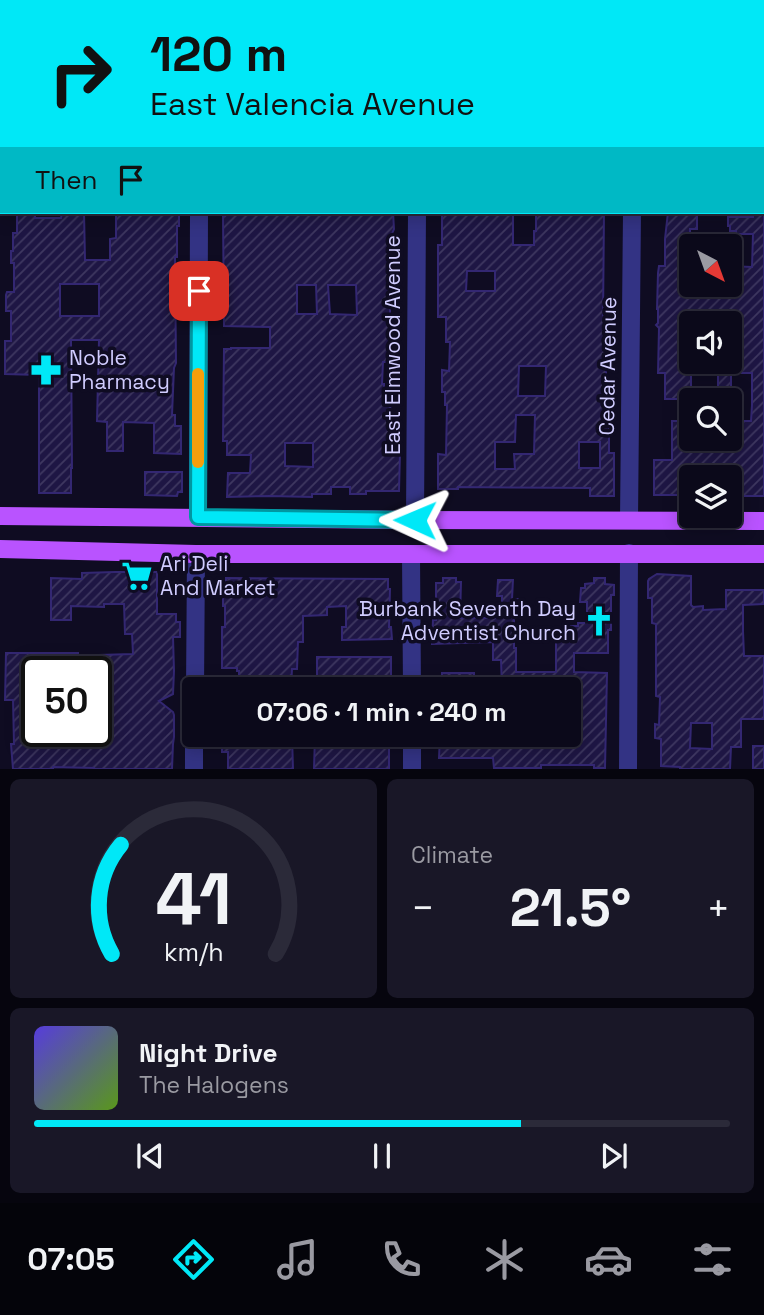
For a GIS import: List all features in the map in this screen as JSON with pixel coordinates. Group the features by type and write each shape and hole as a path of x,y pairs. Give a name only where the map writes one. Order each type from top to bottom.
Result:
{"main road":[{"path":"0,516 764,521"},
{"path":"0,549 196,554 764,554"}],"street":[{"path":"198,517 199,214"},
{"name":"East Elmwood Avenue","path":"415,520 416,214"},
{"name":"Cedar Avenue","path":"629,520 632,214"},
{"path":"195,677 196,554"},
{"path":"628,769 629,554"},
{"path":"411,555 412,677"},
{"path":"194,747 194,769"},
{"path":"412,747 412,769"}],"building":[{"path":"17,214 35,214 35,218 61,218 62,214 84,214 85,260 110,260 110,239 116,238 116,214 179,214 175,257 176,363 172,415 175,415 175,426 181,426 181,454 154,453 154,423 123,422 123,451 107,451 107,422 97,421 99,340 71,340 71,493 39,493 39,375 5,374 5,341 11,341 11,311 6,311 6,295 7,292 14,292 14,263 11,263 13,233 17,233","holes":["60,284 99,284 99,316 60,316"]},
{"path":"225,214 393,214 390,285 390,315 393,315 392,362 383,362 382,384 384,392 390,392 391,452 400,452 399,491 350,494 350,487 331,487 331,494 312,494 312,497 227,497 228,473 250,473 251,455 227,455 227,441 223,441 224,349 270,348 270,327 224,326","holes":["297,285 316,285 317,314 297,314","328,285 356,285 357,315 330,314","285,443 313,443 313,467 285,466"]},
{"path":"442,214 513,214 513,245 534,245 536,214 604,214 603,320 610,321 610,368 606,368 606,406 609,406 609,453 614,453 614,496 590,496 590,488 438,489 438,454 446,455 447,405 445,392 442,392 442,370 449,371 450,342 446,342 446,317 438,317 438,245 442,245","holes":["467,271 495,271 495,291 466,291","519,366 546,366 545,396 518,396","516,415 535,415 534,454 514,454 515,469 495,469 495,442 515,442","579,442 600,442 600,468 579,468"]},
{"path":"668,214 697,214 697,229 690,229 690,234 679,234 679,298 742,298 742,267 752,267 753,234 736,234 736,231 730,231 728,217 764,214 764,496 742,496 742,465 679,465 679,495 654,495 654,460 672,460 672,421 679,421 679,451 742,451 742,421 751,421 752,405 752,373 742,373 742,311 679,311 679,374 691,374 691,388 679,388 679,399 665,399 665,373 658,373 659,328 656,325 659,266 665,266"},
{"path":"718,374 731,374 731,388 718,388"},
{"path":"145,472 182,472 182,492 178,492 177,496 145,495"},
{"path":"157,572 157,614 176,614 176,622 180,622 180,637 173,637 173,694 159,701 174,715 172,769 13,769 13,700 5,700 6,653 133,654 132,634 125,634 124,604 104,604 104,607 71,606 71,620 51,620 51,578 82,579 82,573"},
{"path":"657,574 691,576 691,605 703,606 703,610 726,609 726,590 764,590 764,604 743,605 743,631 744,656 764,656 764,719 741,719 741,747 731,747 730,769 680,769 661,766 661,739 655,738 655,724 659,725 660,697 656,696 656,624 652,623 652,598 648,598 649,579","holes":["691,723 712,723 712,749 690,748"]},
{"path":"226,578 388,579 389,627 392,639 342,640 342,627 346,627 346,606 327,607 327,615 303,616 303,642 298,642 297,669 292,669 292,677 239,677 237,668 222,668 222,627 225,627 223,588 226,588"},
{"path":"443,578 456,578 456,582 461,582 460,618 502,618 502,596 497,596 498,580 513,580 512,599 523,599 523,617 514,617 516,672 556,672 556,639 570,639 570,626 587,623 587,602 580,602 581,588 585,588 585,584 594,583 594,578 605,578 605,584 614,585 614,595 611,595 608,653 574,653 574,672 607,673 605,768 594,768 594,765 541,765 541,768 494,768 493,758 439,758 439,747 581,747 581,677 502,677 501,660 493,660 493,642 432,644 433,620 436,620 436,583 443,583"},
{"path":"317,657 391,657 391,677 317,677"},
{"path":"442,673 474,673 474,677 442,677"},
{"path":"753,746 764,746 764,769 753,769"},
{"path":"222,747 292,747 293,769 228,769 228,752 222,752"},
{"path":"315,747 389,747 389,769 314,769"}],"slow traffic":[{"path":"198,374 198,462"}],"place":[{"name":"Noble Pharmacy","path":"46,370"},
{"name":"Ari Deli And Market","path":"137,576"},
{"name":"Burbank Seventh Day Adventist Church","path":"599,621"}],"route":[{"path":"199,291 198,517 415,520"}]}
